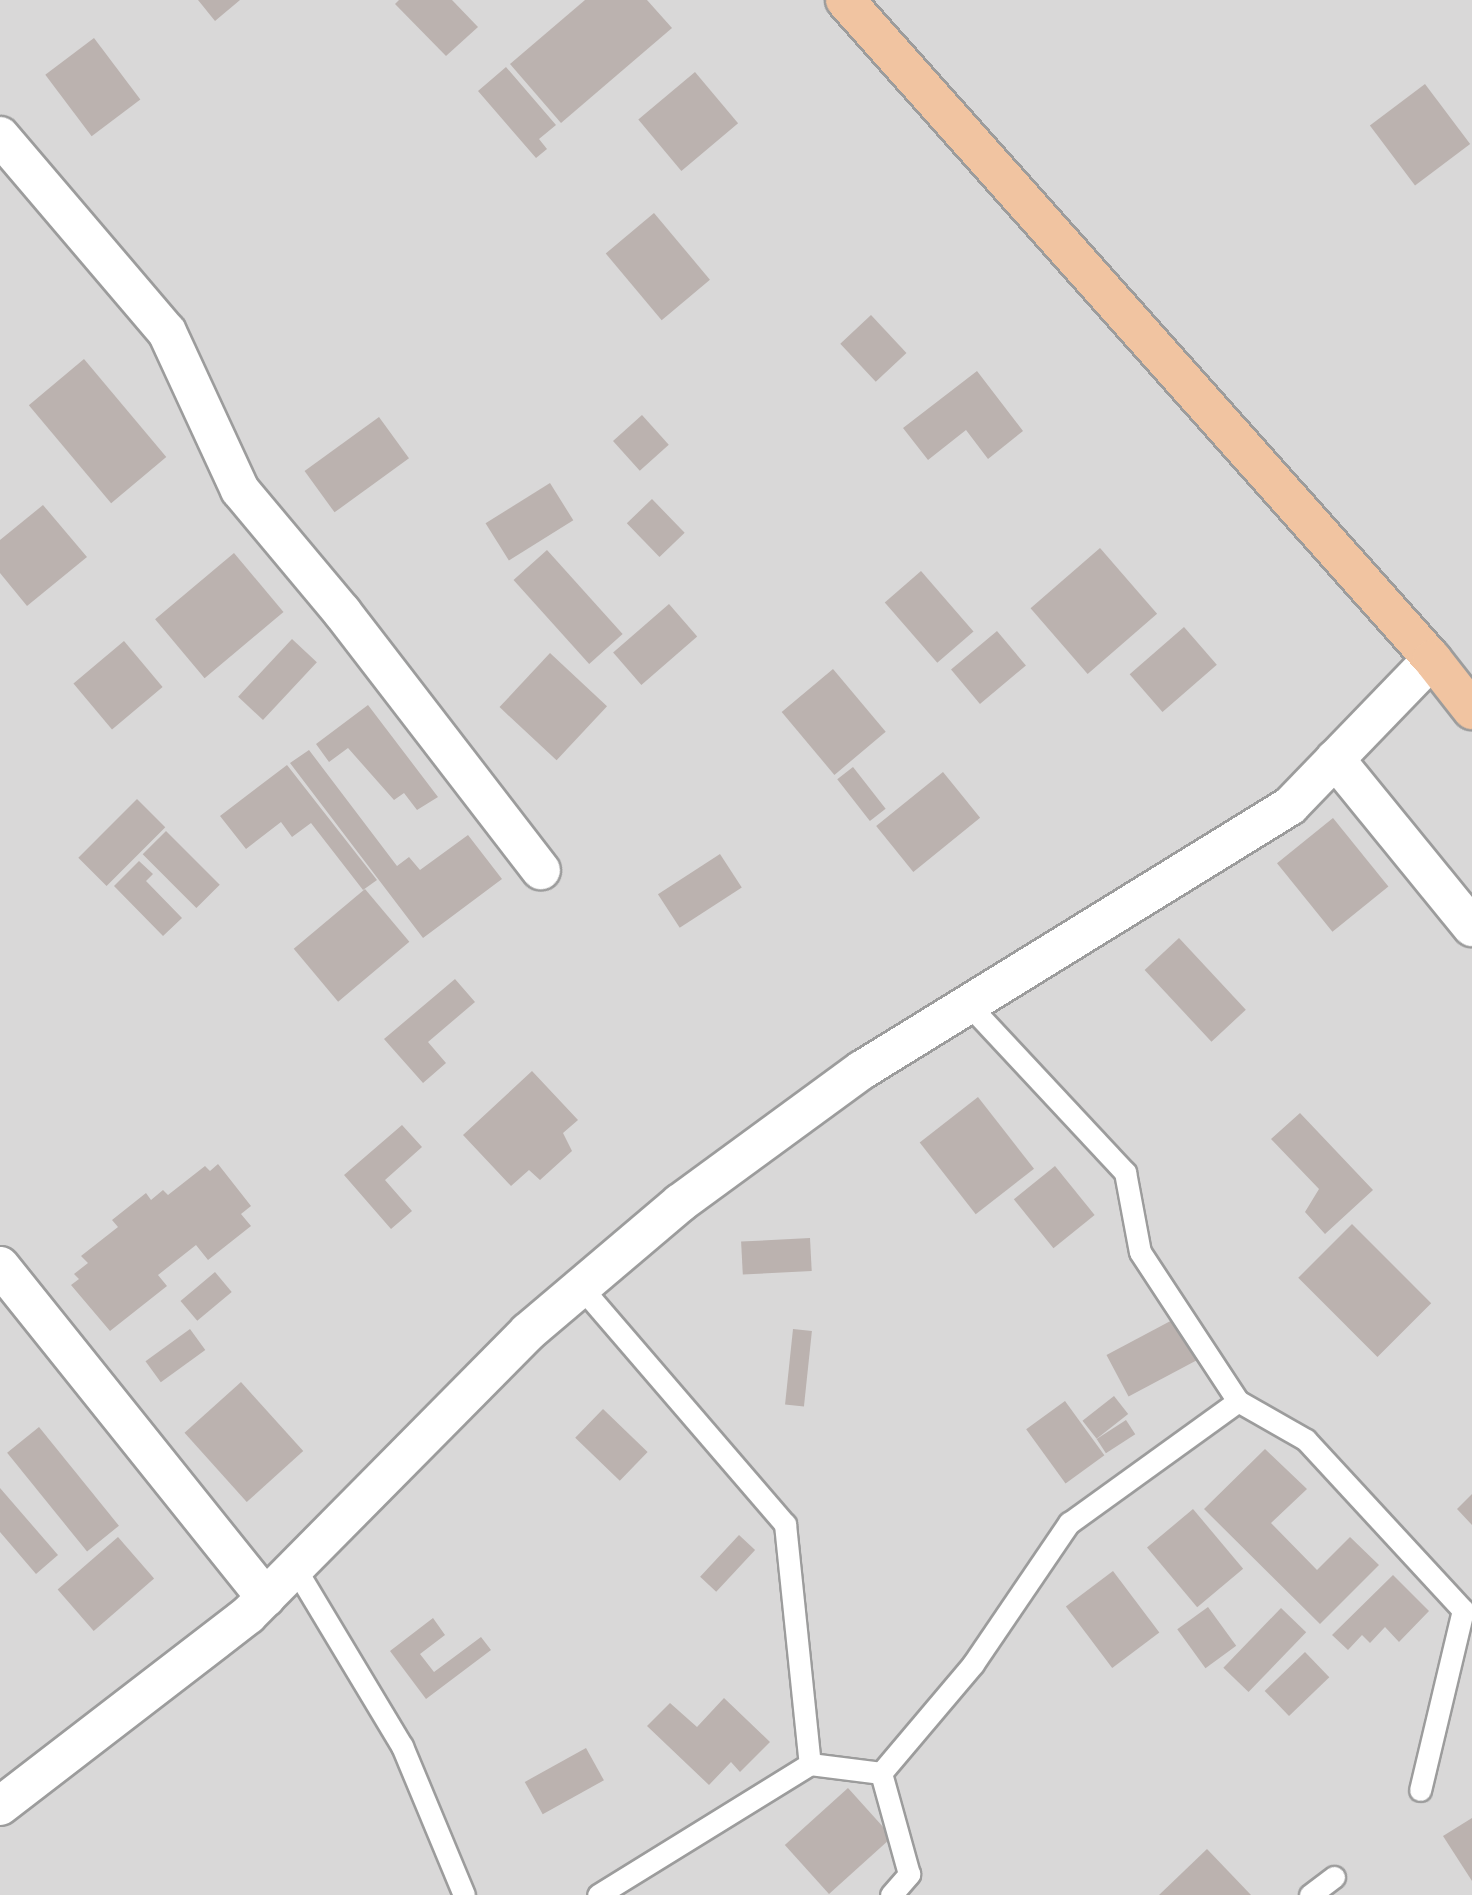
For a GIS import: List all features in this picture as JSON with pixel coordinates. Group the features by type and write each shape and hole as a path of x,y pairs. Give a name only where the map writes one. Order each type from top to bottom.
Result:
{"main road":[{"path":"845,0 1433,659 1472,710"}],"street":[{"path":"0,136 167,332 240,490 342,612 541,870"},
{"path":"0,1806 266,1598 528,1332 680,1203 862,1070 1290,806 1433,659"},
{"path":"1335,759 1472,928"},
{"path":"0,1266 266,1598"}],"lane":[{"path":"968,1005 1125,1172 1140,1252 1238,1401 1306,1440 1463,1610 1420,1790"},
{"path":"581,1287 785,1524 810,1764"},
{"path":"881,1773 973,1664 1069,1523 1238,1401"},
{"path":"295,1569 402,1746 464,1895"},
{"path":"598,1895 810,1764 881,1773"},
{"path":"881,1773 909,1874 891,1895"},
{"path":"1310,1895 1334,1877"}],"shaded area":[{"path":"0,0 1472,0 1472,1895 0,1895"}],"building":[{"path":"198,0 240,0 215,21"},
{"path":"399,0 452,0 478,27 446,56 395,4"},
{"path":"585,0 647,0 672,28 561,123 510,64"},
{"path":"94,38 140,99 92,136 45,75"},
{"path":"506,67 556,125 539,139 547,149 536,158 478,91"},
{"path":"695,72 738,123 681,171 638,120"},
{"path":"1425,84 1470,144 1415,185 1370,126"},
{"path":"654,213 710,280 662,320 606,253"},
{"path":"871,315 906,353 876,382 840,344"},
{"path":"84,359 166,457 111,503 29,405"},
{"path":"977,371 1023,431 988,459 966,430 928,460 903,428"},
{"path":"642,415 669,445 640,471 613,441"},
{"path":"379,417 409,458 335,512 305,471"},
{"path":"550,483 573,520 509,561 486,523"},
{"path":"652,499 685,533 659,557 627,523"},
{"path":"43,505 87,557 27,606 0,573 0,540"},
{"path":"1100,548 1157,614 1088,674 1031,608"},
{"path":"547,550 623,634 589,664 514,580"},
{"path":"234,553 283,612 205,678 155,619"},
{"path":"921,571 973,631 937,663 885,602"},
{"path":"669,604 697,636 641,685 613,653"},
{"path":"1184,627 1217,665 1162,712 1130,674"},
{"path":"997,631 1026,665 980,704 951,670"},
{"path":"292,639 317,662 263,720 238,697"},
{"path":"124,641 163,687 112,729 73,683"},
{"path":"550,653 607,706 557,760 500,707"},
{"path":"833,669 886,732 834,775 782,712"},
{"path":"368,705 438,797 417,810 404,793 394,800 348,748 329,762 316,744"},
{"path":"309,750 397,866 409,857 420,870 468,835 502,879 423,938 290,763"},
{"path":"287,765 377,880 363,890 311,823 292,837 281,822 246,849 220,816"},
{"path":"853,767 886,809 870,821 837,779"},
{"path":"943,772 980,818 913,872 876,826"},
{"path":"137,799 165,827 107,886 78,858"},
{"path":"1333,818 1388,886 1332,932 1277,863"},
{"path":"166,831 220,885 196,908 143,854"},
{"path":"720,854 742,888 680,928 658,894"},
{"path":"139,861 153,874 146,881 182,918 163,936 114,886"},
{"path":"365,889 409,942 338,1002 294,949"},
{"path":"1179,938 1246,1010 1211,1042 1145,970"},
{"path":"455,979 475,1002 428,1042 446,1063 423,1083 384,1039"},
{"path":"532,1071 578,1120 563,1133 572,1151 540,1180 529,1170 511,1186 463,1135"},
{"path":"978,1097 1034,1169 976,1214 920,1143"},
{"path":"1300,1113 1373,1190 1325,1234 1305,1212 1319,1189 1271,1139"},
{"path":"402,1125 422,1147 385,1180 412,1211 391,1229 344,1175"},
{"path":"218,1164 251,1206 241,1214 251,1226 208,1260 196,1245 158,1275 167,1286 110,1331 71,1285 79,1279 74,1274 88,1263 81,1256 118,1227 112,1220 146,1193 151,1200 163,1190 168,1195 205,1166 210,1171"},
{"path":"1055,1166 1095,1215 1053,1248 1014,1199"},
{"path":"1352,1224 1431,1303 1377,1357 1298,1278"},
{"path":"810,1238 812,1271 743,1275 741,1242"},
{"path":"215,1272 232,1292 197,1321 181,1301"},
{"path":"1178,1317 1200,1358 1129,1397 1106,1355"},
{"path":"190,1329 205,1350 161,1382 146,1361"},
{"path":"793,1329 812,1331 804,1407 785,1405"},
{"path":"241,1382 303,1451 247,1502 185,1433"},
{"path":"1114,1396 1128,1414 1097,1439 1082,1421"},
{"path":"1065,1401 1104,1455 1066,1483 1026,1429"},
{"path":"603,1409 648,1452 620,1481 575,1438"},
{"path":"1126,1420 1135,1434 1106,1453 1097,1439"},
{"path":"39,1427 119,1526 87,1551 7,1453"},
{"path":"1265,1449 1307,1489 1271,1523 1317,1570 1350,1537 1379,1565 1320,1624 1204,1509"},
{"path":"0,1488 58,1555 36,1574 0,1532"},
{"path":"1472,1494 1472,1525 1457,1509"},
{"path":"1193,1509 1243,1569 1197,1607 1147,1548"},
{"path":"739,1535 755,1550 716,1592 700,1577"},
{"path":"118,1537 154,1579 94,1631 58,1589"},
{"path":"1113,1571 1159,1632 1112,1668 1066,1607"},
{"path":"1393,1575 1429,1611 1399,1642 1385,1627 1370,1643 1362,1635 1348,1650 1332,1635"},
{"path":"1208,1607 1236,1646 1205,1668 1177,1629"},
{"path":"1281,1608 1306,1632 1249,1692 1223,1668"},
{"path":"433,1618 445,1635 420,1654 434,1672 481,1637 491,1650 426,1699 390,1651"},
{"path":"1305,1652 1329,1677 1289,1716 1265,1691"},
{"path":"724,1698 770,1742 740,1772 731,1762 709,1785 647,1726 670,1703 697,1727"},
{"path":"586,1748 604,1780 543,1814 525,1782"},
{"path":"848,1788 892,1837 829,1894 785,1845"},
{"path":"1472,1818 1472,1881 1443,1836"},
{"path":"1207,1849 1251,1895 1159,1895"}]}
